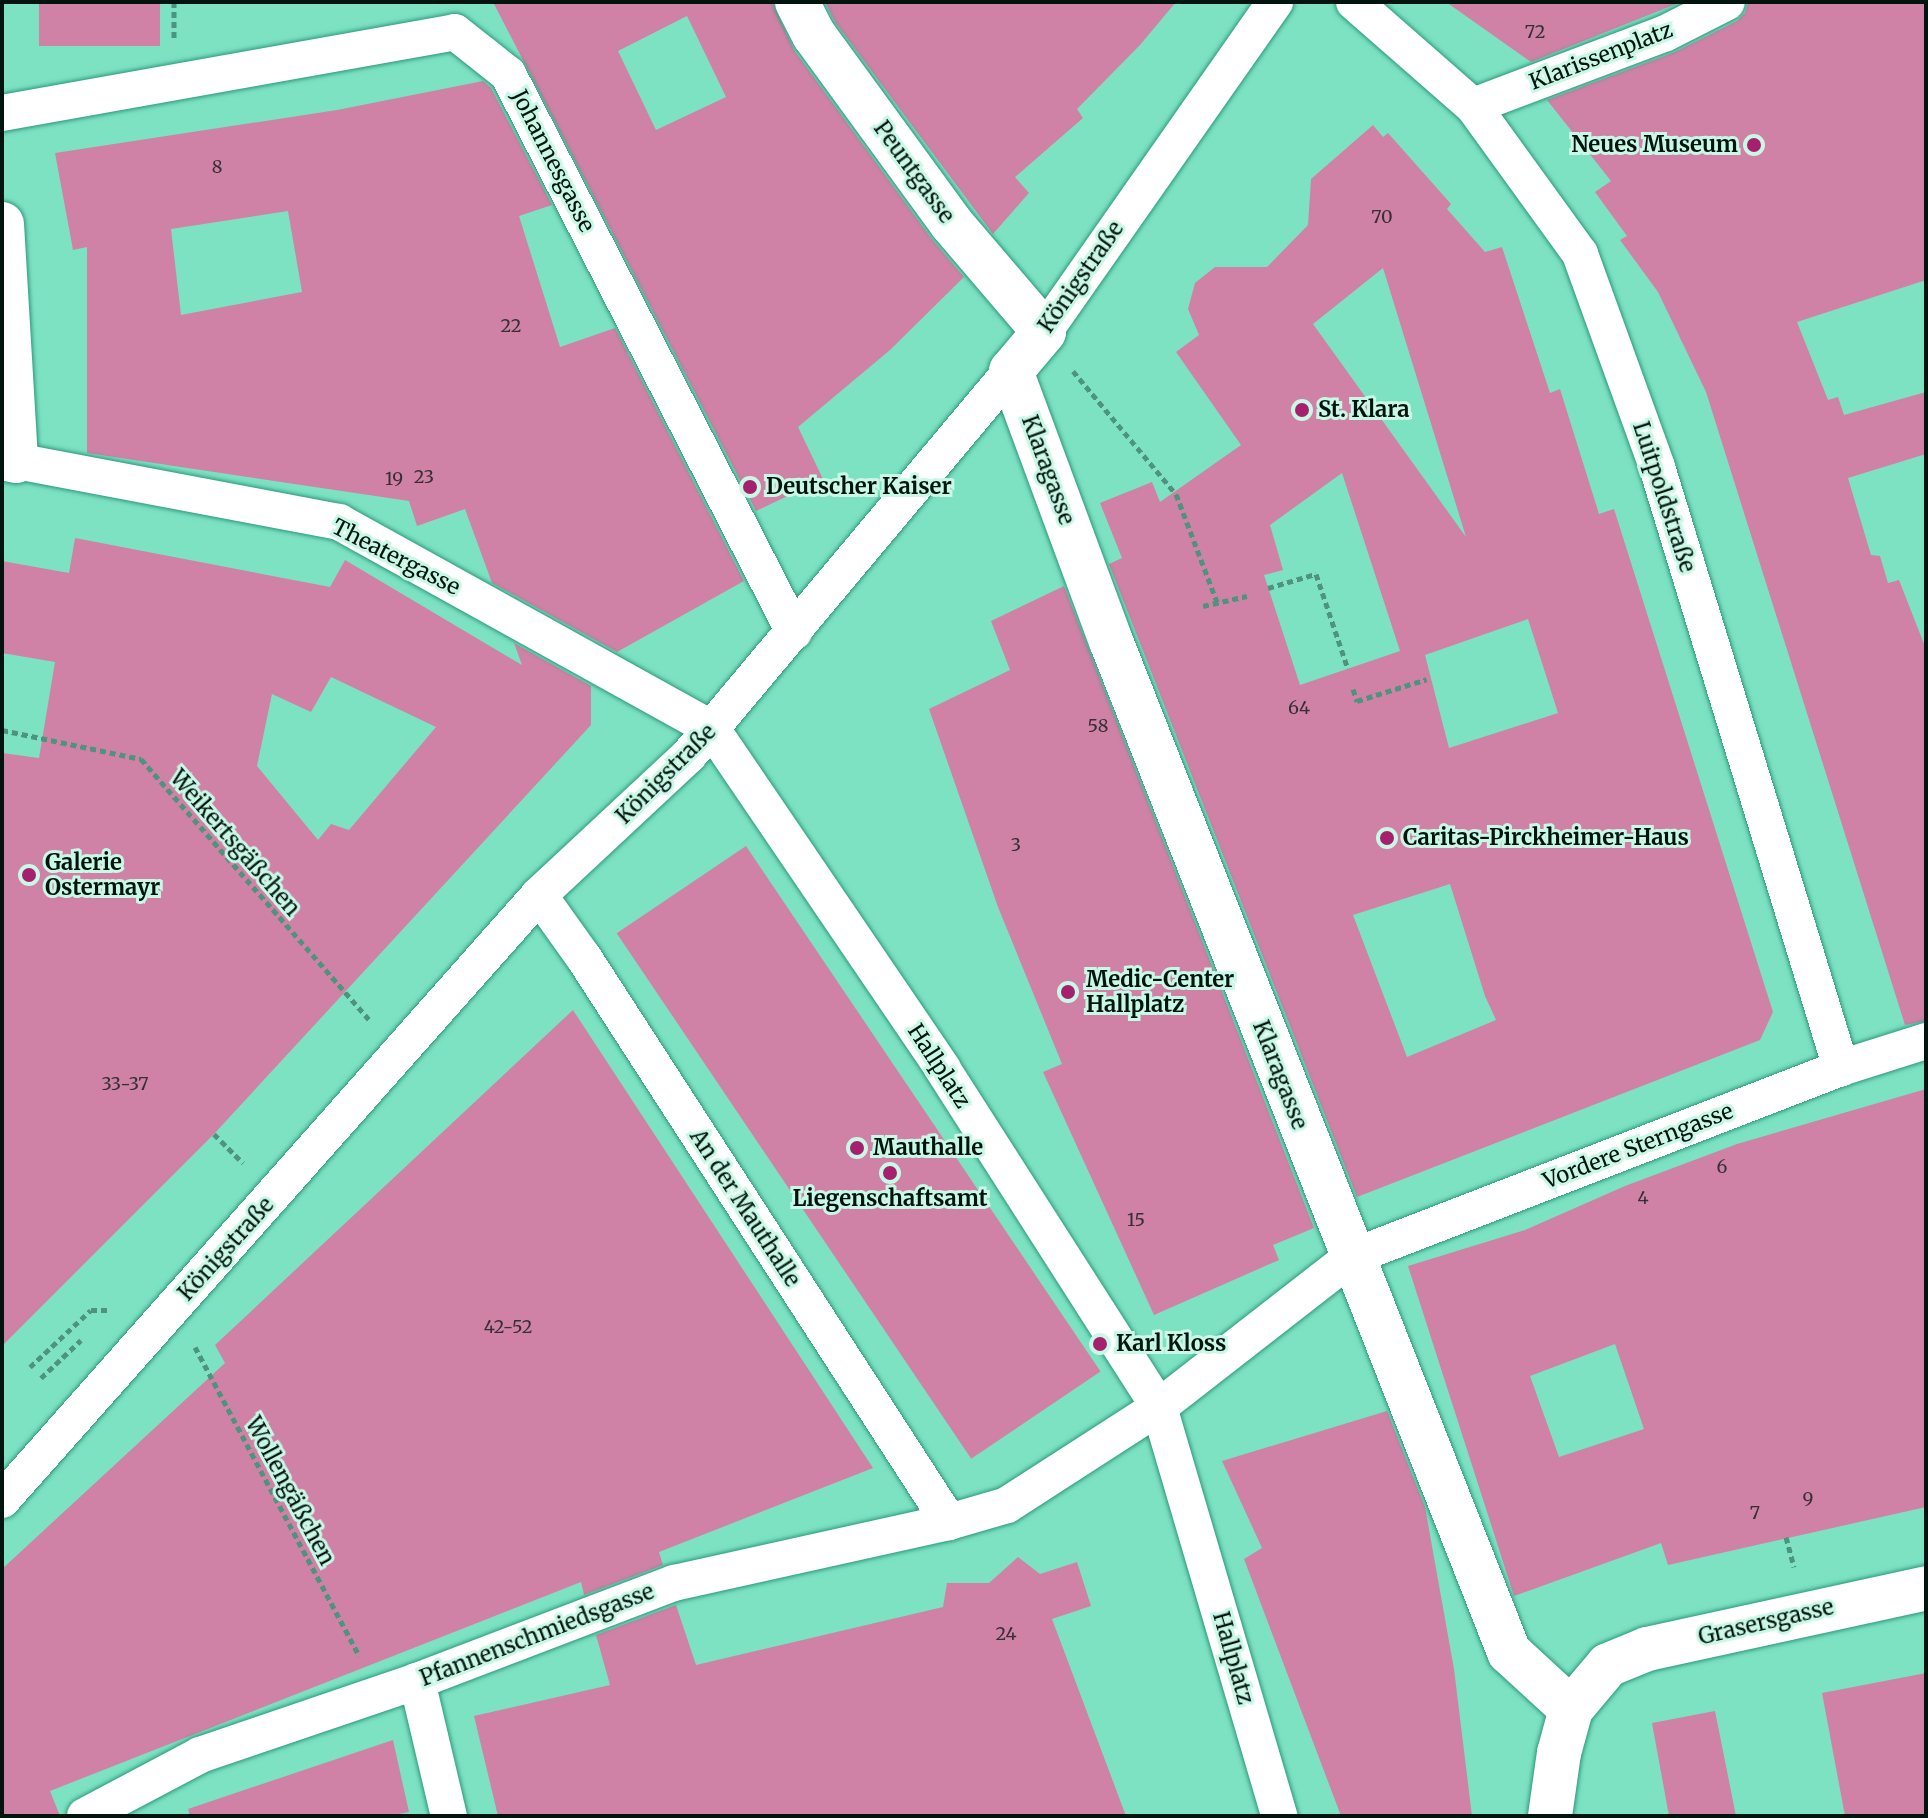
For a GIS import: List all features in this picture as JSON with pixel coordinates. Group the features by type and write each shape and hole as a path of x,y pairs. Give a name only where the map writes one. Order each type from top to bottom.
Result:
{"street":[{"name":"Peuntgasse","path":"797,2 814,35 951,223 1044,332"},
{"name":"Königstraße","path":"2,1500 539,895 689,755 712,729 1044,332 1275,2"},
{"name":"Luitpoldstraße","path":"1354,2 1473,106 1580,254 1657,467 1841,1068"},
{"name":"Klarissenplatz","path":"1473,106 1666,33 1727,2"},
{"name":"Johannesgasse","path":"2,113 455,32 508,74 794,632"},
{"path":"2,224 9,460"},
{"name":"Klaragasse","path":"1011,371 1111,641 1509,1652 1571,1709"},
{"name":"Theatergasse","path":"9,460 339,522 712,729"},
{"name":"Hallplatz","path":"712,729 942,1068 1159,1407 1279,1816"},
{"name":"An der Mauthalle","path":"539,895 593,972 949,1522"},
{"name":"Vordere Sterngasse","path":"1352,1257 1841,1068 1926,1041"},
{"path":"1159,1407 1352,1257"},
{"name":"Pfannenschmiedsgasse","path":"85,1816 200,1755 417,1681 674,1583 949,1522 1007,1505 1159,1407"},
{"name":"Grasersgasse","path":"1571,1709 1608,1665 1647,1649 1926,1588"},
{"path":"417,1681 449,1816"},
{"path":"1550,1816 1559,1753 1571,1709"}],"path":[{"path":"1044,332 1176,494 1217,602"},
{"path":"1268,588 1316,574 1348,669"},
{"path":"1203,606 1247,596"},
{"path":"1353,689 1357,701 1427,679"},
{"name":"Weikertsgäßchen","path":"2,730 141,759 399,1054"},
{"name":"Wollengäßchen","path":"173,1306 378,1692"},
{"path":"30,1367 75,1325"},
{"path":"41,1378 85,1336"}],"building":[{"path":"39,2 160,2 160,46 39,46"},
{"path":"493,2 772,2 794,50 931,238 964,277 890,350 798,427 823,479 756,511","holes":["687,16 726,97 656,130 618,51"]},
{"path":"825,2 1176,2 1140,45 1077,109 1083,118 1015,177 1029,193 993,234 835,22"},
{"path":"1446,2 1681,2 1531,62"},
{"path":"1748,2 1926,2 1926,280 1797,322 1828,400 1838,397 1844,415 1926,392 1926,454 1848,478 1871,555 1880,556 1888,583 1899,580 1926,649 1926,1021 1905,1025 1706,392 1658,292 1620,240 1627,236 1595,192 1611,181 1547,100 1675,52 1737,21 1745,13"},
{"path":"483,81 491,88 552,205 519,216 560,347 615,328 744,581 617,652 492,583 465,509 417,526 409,501 87,453 87,247 73,250 55,153 337,110","holes":["288,211 302,292 181,315 171,229"]},
{"path":"1373,125 1383,137 1388,133 1451,204 1447,209 1485,252 1502,247 1550,393 1560,389 1599,514 1614,509 1773,1012 1760,1040 1357,1197 1109,564 1122,558 1100,503 1152,482 1160,502 1241,445 1176,352 1199,335 1188,309 1195,283 1215,267 1267,267 1308,225 1311,179","holes":["1383,268 1466,537 1313,324","1342,473 1400,651 1300,685 1264,575 1283,570 1270,525","1528,619 1558,713 1449,748 1425,655","1450,884 1485,996 1496,1020 1407,1057 1353,915"]},
{"path":"75,538 330,587 345,560 522,665 514,643 591,686 591,725 214,1134 2,1346 2,753 39,758 55,662 2,653 2,561 69,573","holes":["331,677 436,727 349,830 331,824 318,840 257,766 272,694 311,712"]},
{"path":"1064,586 1314,1228 1273,1245 1279,1260 1154,1315 1043,1072 1062,1064 998,907 929,709 1010,670 991,621"},
{"name":"Mauthalle","path":"746,846 1101,1372 971,1459 617,933"},
{"path":"573,1010 873,1468 659,1552 663,1565 584,1595 581,1582 50,1791 60,1816 2,1816 2,1569 225,1363 215,1345"},
{"path":"1926,1089 1926,1507 1668,1565 1661,1543 1514,1596 1408,1266 1525,1230 1625,1186 1737,1144","holes":["1615,1344 1644,1429 1559,1457 1530,1376"]},
{"path":"1387,1411 1425,1507 1454,1669 1472,1816 1341,1816 1244,1559 1262,1548 1222,1461"},
{"path":"1018,1557 1040,1574 1077,1562 1091,1606 1052,1619 1126,1816 498,1816 474,1716 610,1685 596,1635 676,1605 696,1665 943,1607 947,1583 989,1583"},
{"path":"1926,1673 1926,1816 1845,1816 1822,1693"},
{"path":"1715,1711 1736,1816 1669,1816 1652,1723"},
{"path":"393,1740 409,1812 388,1816 190,1816 188,1809"}],"place":[{"name":"Neues Museum","path":"1754,145"},
{"name":"St. Klara","path":"1302,410"},
{"name":"Deutscher Kaiser","path":"750,487"},
{"name":"Caritas-Pirckheimer-Haus","path":"1387,838"},
{"name":"Galerie Ostermayr","path":"29,875"},
{"name":"Medic-Center Hallplatz","path":"1068,992"},
{"name":"Mauthalle","path":"857,1148"},
{"name":"Liegenschaftsamt","path":"890,1173"},
{"name":"Karl Kloss","path":"1100,1344"}]}
